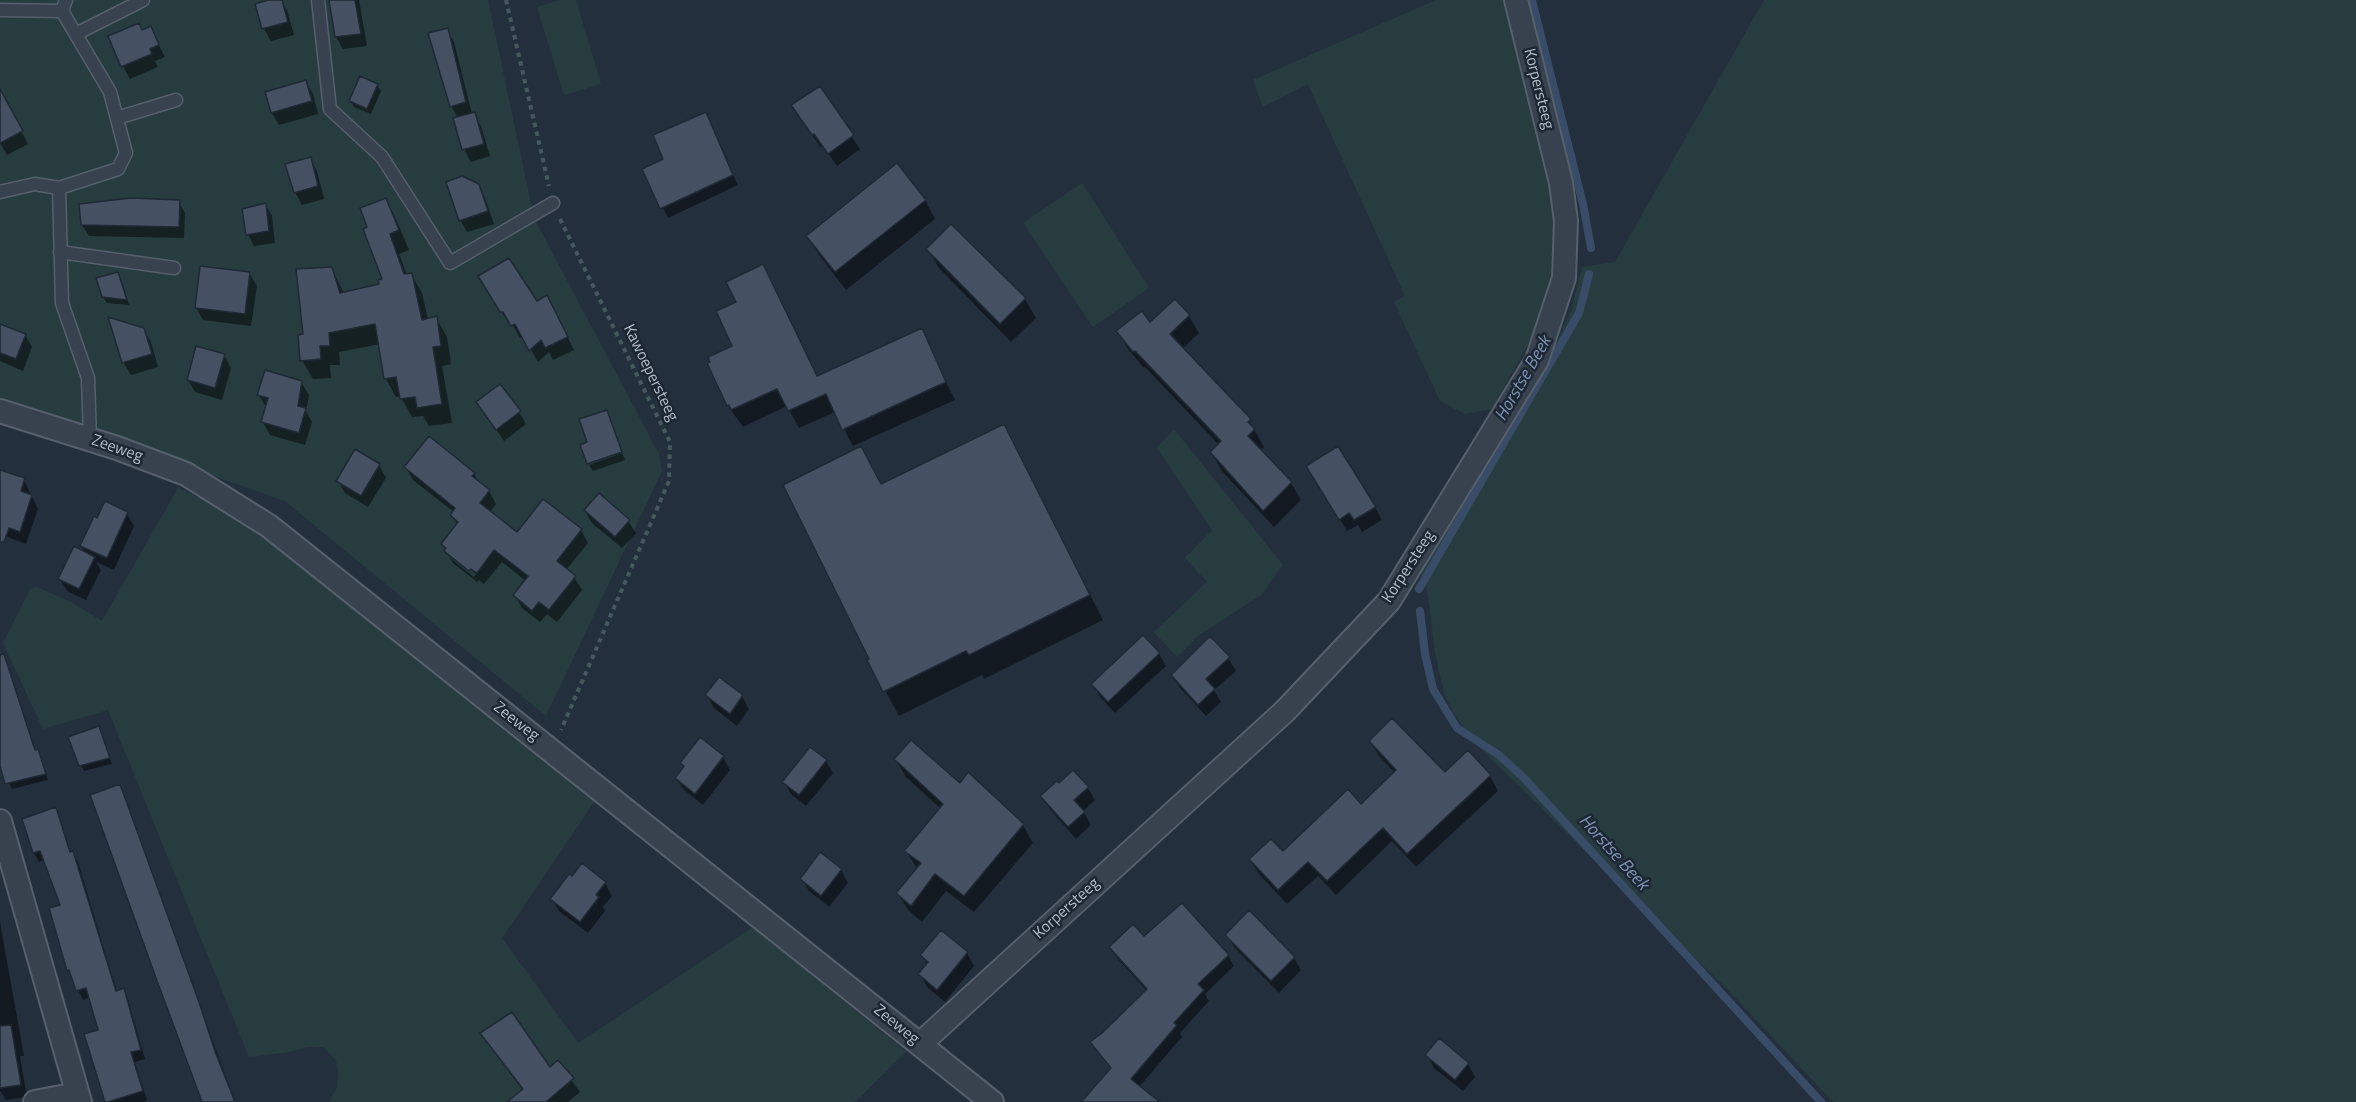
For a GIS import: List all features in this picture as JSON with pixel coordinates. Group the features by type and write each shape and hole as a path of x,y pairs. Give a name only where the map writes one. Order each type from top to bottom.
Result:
{"street":[{"name":"Korpersteeg","path":"920,1044 1285,711 1389,601 1537,360 1564,278 1566,220 1561,183 1516,0"},
{"name":"Zeeweg","path":"0,411 90,439 186,474 269,526 992,1102"},
{"path":"0,821 78,1098 35,1102"}],"lane":[{"path":"76,34 143,0"},
{"path":"318,0 330,109 382,157 450,263 553,203"},
{"path":"0,10 64,6 76,34 110,92 126,153 118,169 59,188 35,184 0,192"},
{"path":"117,118 176,100"},
{"path":"59,188 62,303 88,378 90,439"},
{"path":"60,252 174,268"}],"path":[{"name":"Kawoepersteeg","path":"506,0 553,203 670,442 669,481 552,750"}],"green space":[{"path":"0,0 488,0 534,218 659,454 662,471 546,716 285,501 0,401"},
{"path":"560,0 576,0 601,84 564,95 537,7"},
{"path":"1436,0 1504,0 1555,202 1558,267 1541,321 1492,409 1465,414 1440,401 1394,302 1405,296 1308,84 1263,107 1253,80"},
{"path":"1764,0 2356,0 2356,1102 1833,1102 1732,994 1472,740 1451,708 1444,693 1435,653 1428,595 1420,567 1555,346 1571,311 1582,267 1615,262"},
{"path":"1082,183 1149,288 1093,327 1023,223"},
{"path":"1174,429 1283,565 1261,595 1198,636 1177,657 1154,632 1207,582 1185,558 1212,530 1157,448"},
{"path":"178,488 221,507 305,567 426,667 595,801 502,938 578,1043 753,927 906,1052 855,1102 329,1102 337,1087 338,1070 336,1061 324,1047 307,1047 290,1052 249,1057 108,710 43,729 3,643 30,589 37,587 73,603 102,621"}],"building":[{"path":"268,0 282,0 288,22 262,29 255,4"},
{"path":"329,0 355,0 361,34 335,37"},
{"path":"139,23 142,30 151,26 159,45 150,49 152,54 121,67 108,36"},
{"path":"448,28 466,102 450,107 428,33"},
{"path":"360,76 378,84 367,109 349,101"},
{"path":"306,80 312,101 271,113 265,92"},
{"path":"820,86 854,135 828,154 791,105"},
{"path":"0,89 23,131 0,143"},
{"path":"475,112 484,144 462,150 453,118"},
{"path":"706,112 733,175 660,209 642,169 663,159 653,135"},
{"path":"311,157 318,186 294,193 285,164"},
{"path":"897,163 926,200 835,272 806,236"},
{"path":"462,176 479,184 488,211 459,221 446,182"},
{"path":"131,198 180,200 179,227 81,225 79,204"},
{"path":"386,198 399,230 390,234 404,274 412,273 422,320 437,316 441,346 433,347 442,404 417,408 415,397 400,399 396,377 384,379 375,324 329,333 330,346 320,346 321,359 300,361 298,335 303,334 296,269 332,267 340,293 379,284 378,280 382,279 363,229 367,227 360,208"},
{"path":"266,203 269,231 246,235 242,209"},
{"path":"951,224 1026,298 1000,324 926,249"},
{"path":"509,258 537,301 547,295 568,337 545,348 541,340 529,351 515,324 511,326 503,312 500,312 478,276"},
{"path":"763,264 817,376 922,328 946,382 842,430 826,394 788,411 777,389 731,410 707,363 710,362 708,357 732,346 716,311 736,302 726,282"},
{"path":"200,266 250,272 245,314 195,308"},
{"path":"118,272 127,300 102,297 96,278"},
{"path":"1175,299 1190,315 1170,334 1251,419 1248,422 1255,429 1248,436 1292,482 1263,511 1210,452 1221,441 1135,351 1133,352 1116,331 1142,311 1150,322"},
{"path":"108,317 144,328 152,354 122,363"},
{"path":"0,324 26,334 16,359 0,353"},
{"path":"196,346 225,354 215,388 187,380"},
{"path":"265,370 302,381 298,406 306,408 299,433 261,422 268,398 257,395"},
{"path":"500,384 521,411 496,430 476,402"},
{"path":"607,410 622,452 587,464 580,445 587,442 579,419"},
{"path":"1004,424 1090,595 969,655 966,651 883,692 783,485 861,446 881,484"},
{"path":"429,436 475,473 472,476 490,490 480,503 517,532 543,499 582,529 557,561 576,576 549,610 539,602 532,611 513,595 528,576 494,550 477,573 471,569 469,571 444,551 446,548 441,544 458,522 450,515 455,508 404,467"},
{"path":"1338,446 1376,507 1354,520 1349,513 1339,520 1306,466"},
{"path":"355,449 380,464 361,496 336,481"},
{"path":"0,470 25,478 21,491 32,495 20,532 9,528 4,542 0,542"},
{"path":"599,493 630,520 615,537 584,510"},
{"path":"105,501 128,512 107,558 80,546 94,516 97,518"},
{"path":"74,546 95,557 79,589 58,579"},
{"path":"1143,635 1160,653 1108,702 1091,684"},
{"path":"1210,636 1230,657 1206,679 1215,689 1198,705 1171,675"},
{"path":"4,654 35,750 38,749 46,774 5,784 0,766 0,655"},
{"path":"719,677 743,695 730,714 705,695"},
{"path":"1392,718 1445,772 1468,750 1491,775 1407,854 1383,828 1327,881 1308,862 1278,890 1249,859 1271,839 1283,851 1348,789 1361,804 1396,770 1369,741"},
{"path":"99,726 110,758 79,766 68,737"},
{"path":"700,737 724,756 695,794 675,778 684,766 680,763"},
{"path":"911,740 960,783 968,772 1024,824 964,896 935,874 911,906 896,893 921,863 904,851 943,804 894,759"},
{"path":"810,747 827,760 799,795 782,782"},
{"path":"1073,770 1089,787 1074,800 1085,812 1068,827 1040,796"},
{"path":"120,784 235,1102 202,1102 156,978 90,795"},
{"path":"56,807 70,852 73,851 116,991 124,988 141,1050 131,1052 143,1091 108,1102 105,1102 84,1034 98,1030 86,988 76,991 69,970 67,971 49,908 60,905 40,851 33,853 22,819"},
{"path":"820,852 842,869 821,896 800,879"},
{"path":"582,863 606,882 596,895 599,897 580,922 550,899 569,874 572,876"},
{"path":"1182,903 1229,955 1198,984 1204,990 1174,1023 1177,1025 1131,1079 1160,1102 1081,1102 1111,1068 1090,1042 1147,989 1109,947 1133,924 1144,936"},
{"path":"1249,910 1295,957 1271,981 1225,935"},
{"path":"941,930 968,952 937,990 918,974 928,962 920,955"},
{"path":"512,1012 550,1067 558,1060 574,1078 546,1102 507,1102 523,1089 480,1033"},
{"path":"11,1025 21,1085 0,1088 0,1026"},
{"path":"1439,1038 1469,1063 1455,1080 1425,1055"}],"waterway":[{"name":"Horstse Beek","path":"1532,0 1583,204 1591,248"},
{"name":"Horstse Beek","path":"1419,589 1579,313 1589,274"},
{"name":"Horstse Beek","path":"1420,611 1425,654 1433,689 1457,728 1499,755 1524,778 1821,1102"}]}
